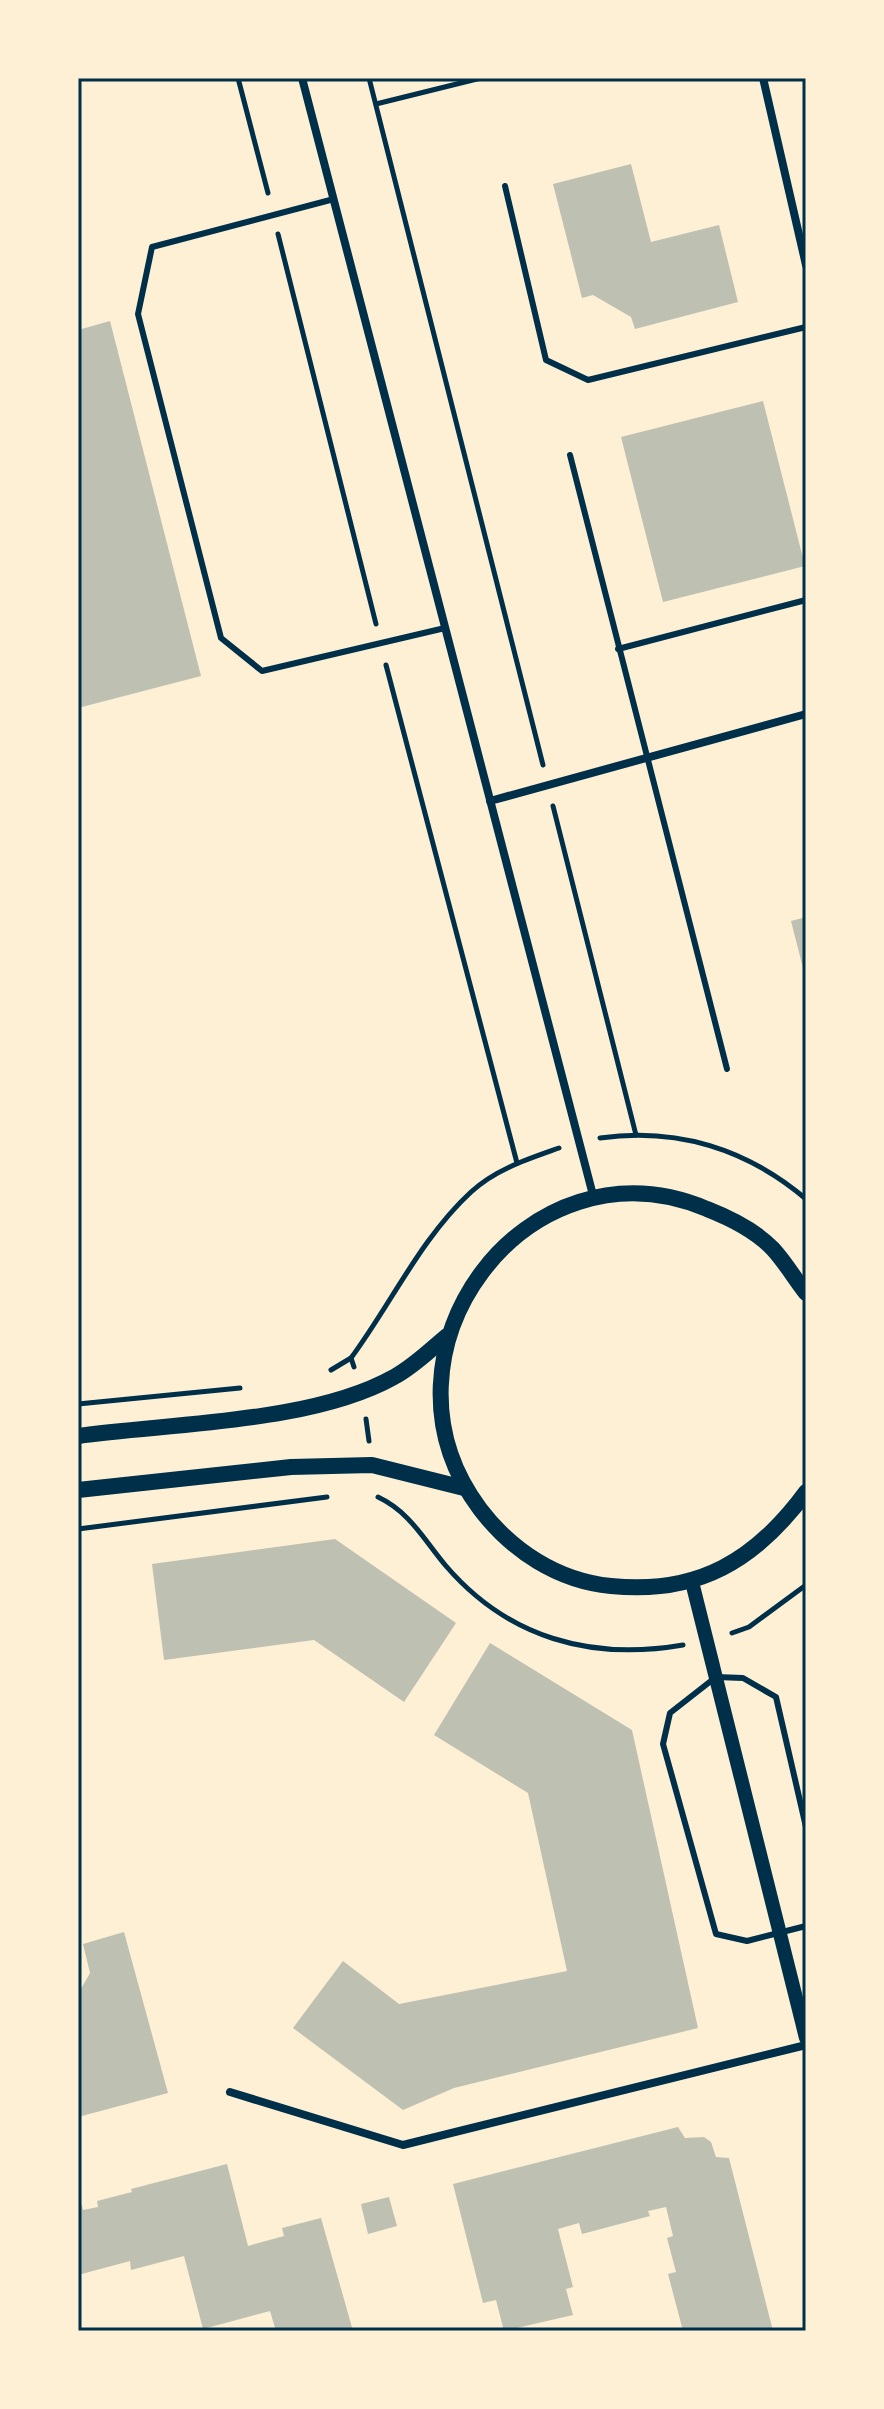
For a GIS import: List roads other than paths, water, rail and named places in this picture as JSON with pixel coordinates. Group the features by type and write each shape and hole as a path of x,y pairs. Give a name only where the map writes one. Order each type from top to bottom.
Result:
{"main road":[{"path":"806,1293 772,1248 733,1220 677,1199 641,1194 594,1199 545,1217 502,1247 469,1288 447,1336 439,1388 445,1439 464,1488 496,1531 539,1564 589,1584 642,1590 692,1582 741,1560 780,1528 806,1492"},
{"path":"78,1436 283,1413 338,1401 395,1377 447,1336"},
{"path":"78,1490 291,1467 372,1465 464,1488"}],"street":[{"path":"302,78 594,1199"},
{"path":"763,78 806,265"},
{"path":"490,801 806,714"},
{"path":"692,1582 806,2038"},
{"path":"230,2092 403,2145 806,2045"}],"lane":[{"path":"505,186 546,360 588,380 806,327"},
{"path":"334,199 152,247 138,314 213,608 221,638 262,671 445,628"},
{"path":"570,455 645,760 727,1069"},
{"path":"618,649 806,600"},
{"path":"806,1827 776,1697 743,1678 716,1677 670,1713 663,1744 716,1934 747,1941 806,1926"}]}
